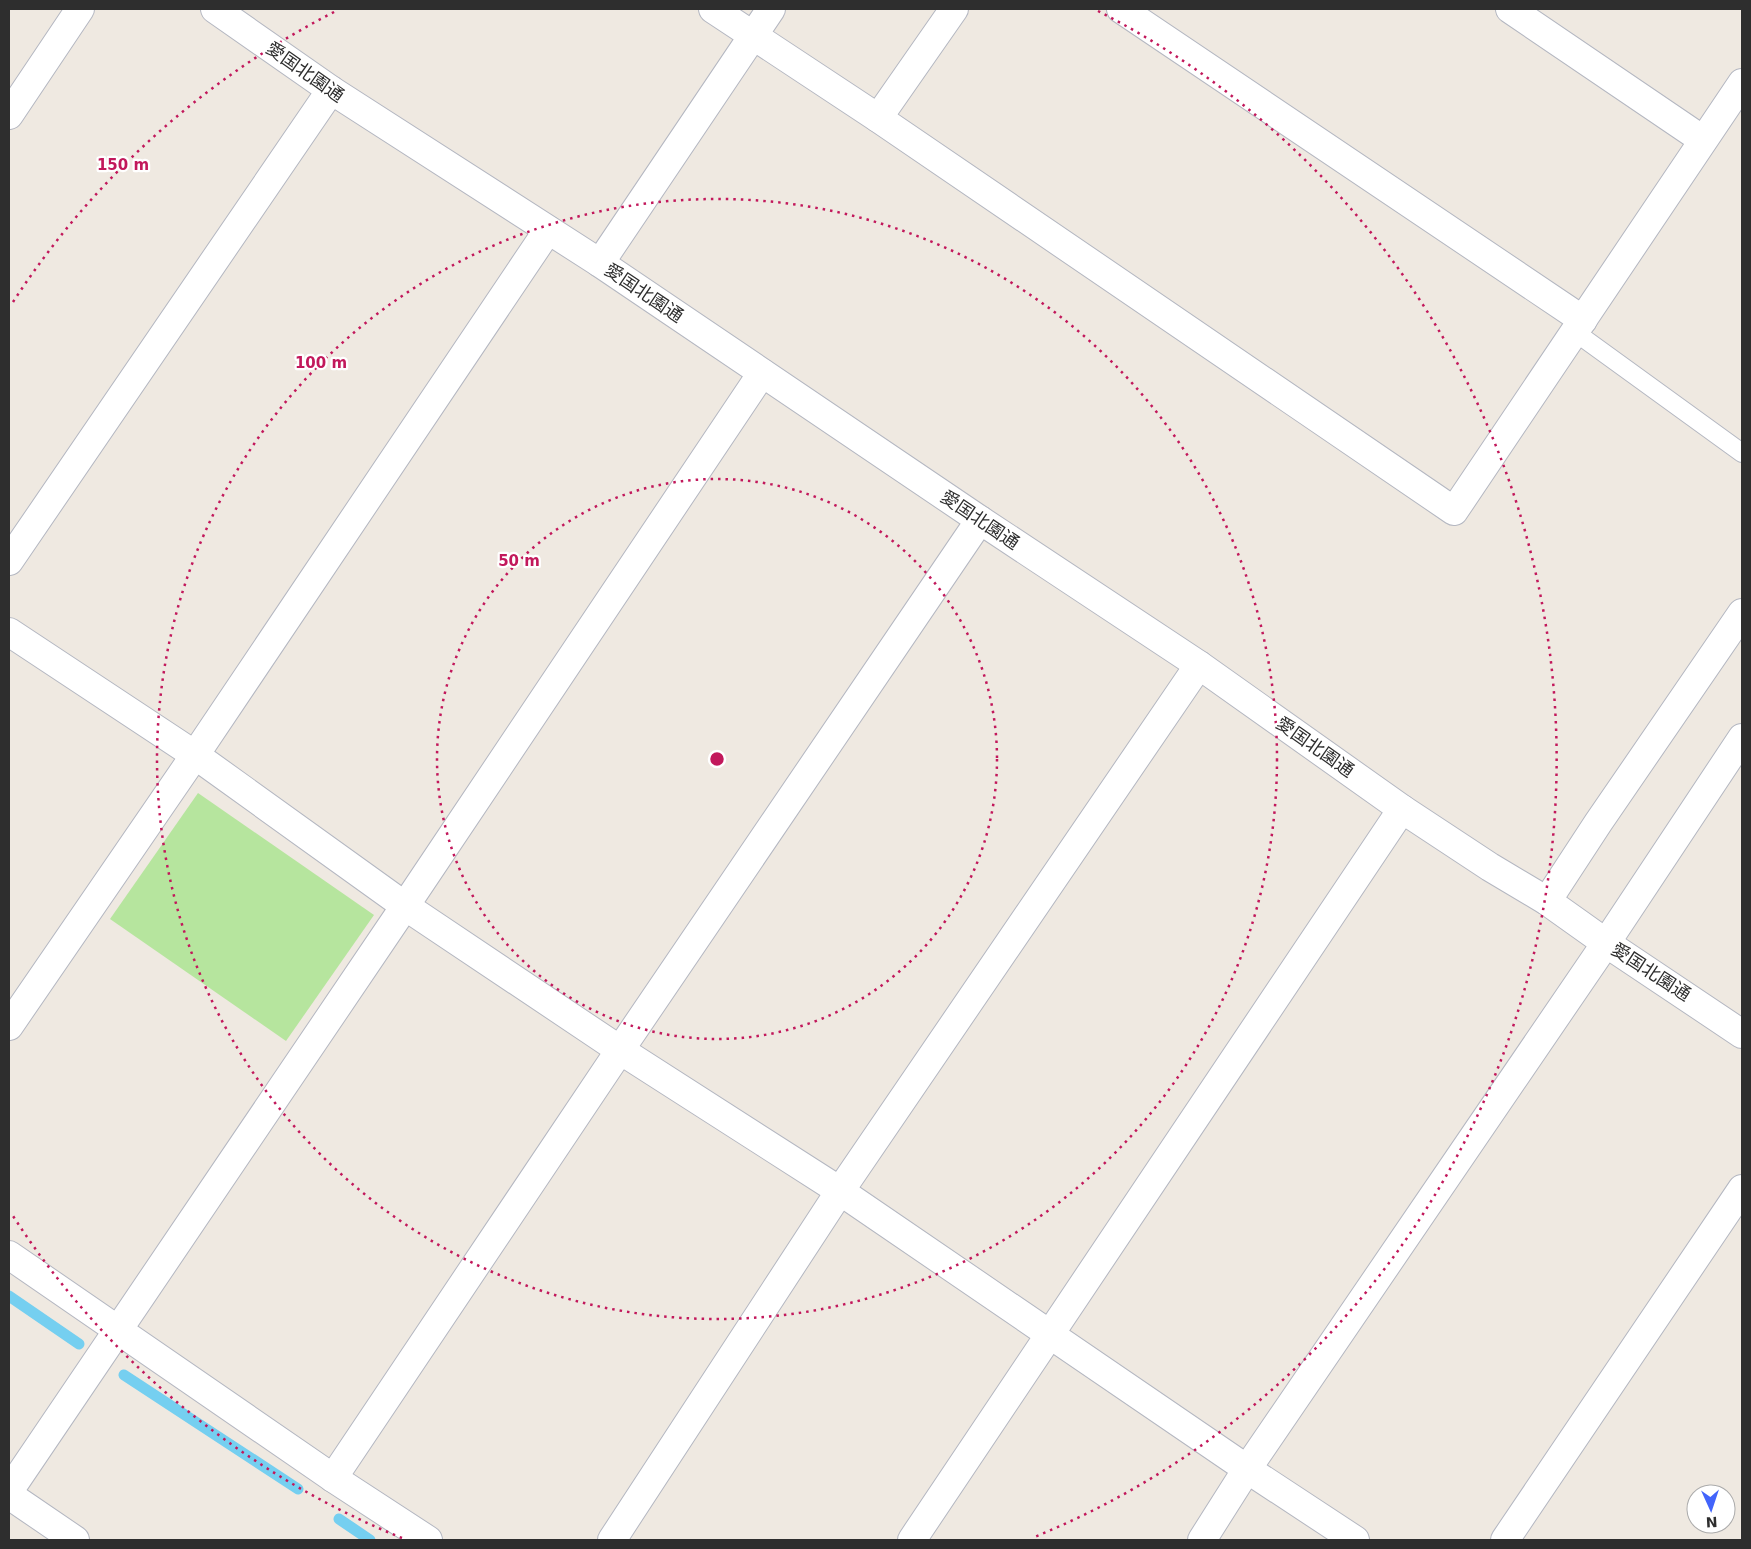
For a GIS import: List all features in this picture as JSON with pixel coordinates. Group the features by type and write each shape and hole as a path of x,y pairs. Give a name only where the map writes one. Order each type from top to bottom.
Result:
{"street":[{"path":"9,115 80,9"},
{"name":"愛国北園通","path":"215,9 331,90 600,263 980,520 1199,665 1402,809 1490,867 1547,901 1742,1034"},
{"path":"713,9 878,118 1454,511 1742,83"},
{"path":"600,263 771,9"},
{"path":"878,118 954,9"},
{"path":"1120,9 1579,326"},
{"path":"1510,9 1703,140"},
{"path":"9,561 331,90"},
{"path":"9,1026 195,755 548,230"},
{"path":"75,1540 9,1493 762,373"},
{"path":"332,1478 980,520"},
{"path":"1547,901 1598,822 1742,613"},
{"path":"9,632 195,755 405,906 620,1050 840,1191 1247,1469 1355,1540"},
{"path":"612,1540 840,1191 1199,665"},
{"path":"1202,1540 1247,1469 1606,943 1742,738"},
{"path":"912,1540 1402,809"},
{"path":"1506,1540 1742,1189"},
{"path":"9,1255 119,1329 332,1478 428,1540"}],"lane":[{"path":"1579,326 1742,453"}],"green space":[{"path":"198,793 374,915 286,1041 110,919"}],"waterway":[{"path":"9,1296 79,1344"},
{"path":"124,1375 298,1489"},
{"path":"339,1519 370,1540"}]}
